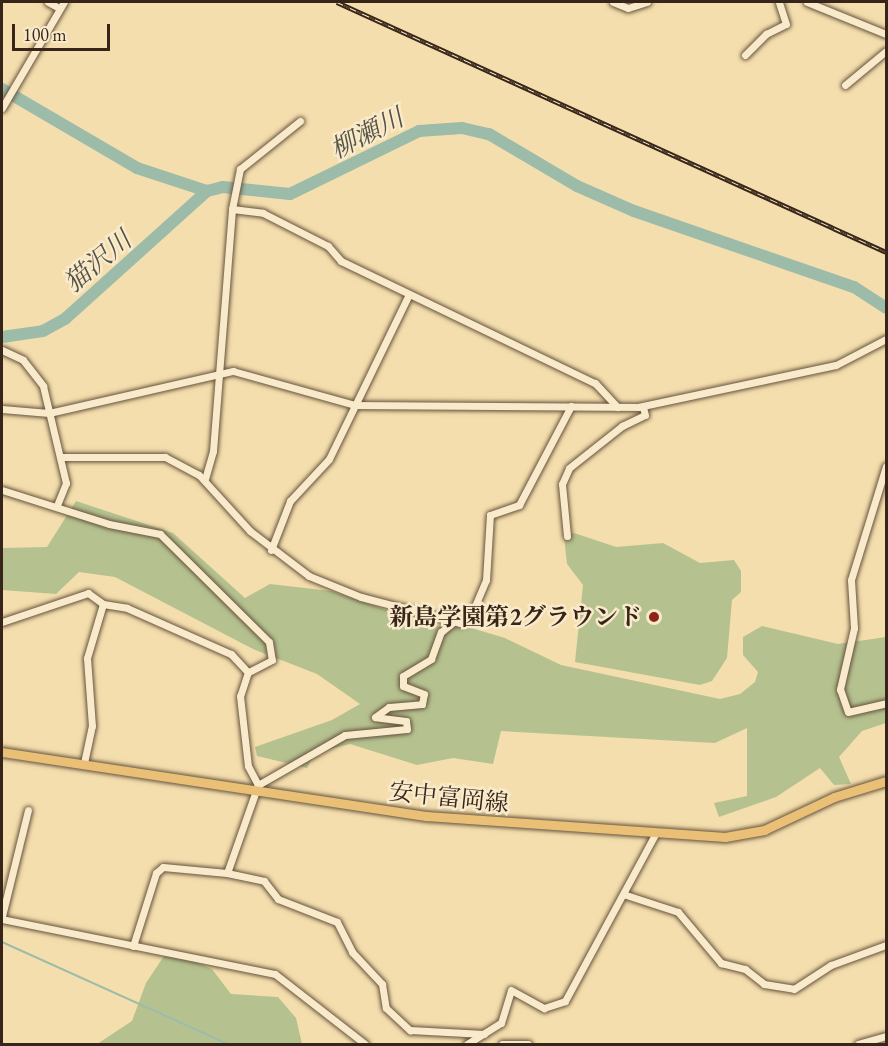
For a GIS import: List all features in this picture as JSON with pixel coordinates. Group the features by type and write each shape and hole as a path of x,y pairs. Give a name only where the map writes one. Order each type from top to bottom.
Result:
{"main road":[{"name":"安中富岡線","path":"2,752 255,788 426,816 656,833 753,834 886,781"}],"street":[{"path":"3,106 62,5 48,2"},
{"path":"613,2 628,8 647,2"},
{"path":"745,55 766,34 786,24 778,2"},
{"path":"807,2 886,34"},
{"path":"827,10 831,2"},
{"path":"845,85 886,51"},
{"path":"205,479 213,451 233,206 238,182 244,163 300,121"},
{"path":"233,206 263,213 409,294 587,379 617,407"},
{"path":"271,550 296,490 329,459 409,294"},
{"path":"2,409 49,413 218,374 242,373 355,405 643,407 836,365 886,339"},
{"path":"2,350 34,371 49,413 66,483 57,505"},
{"path":"60,457 152,453 205,479 271,550 331,586 452,623 469,620 486,580 490,515 519,505 571,406"},
{"path":"567,536 562,484 569,468 622,426 645,415 643,407"},
{"path":"886,466 851,580 854,628 840,689 848,712 886,703"},
{"path":"2,490 57,505 109,524 160,534 268,642 272,660 248,672 240,696 242,738 255,788 227,873"},
{"path":"2,622 77,594 88,593 103,604 127,608 231,654 248,672"},
{"path":"84,763 92,726 87,658 103,604"},
{"path":"255,788 345,735 406,729 406,721 375,717 389,707 422,704 424,694 403,686 403,676 431,659 441,632 452,623"},
{"path":"28,810 2,917 275,974 365,1044"},
{"path":"467,1044 501,1023 511,990 544,1008 565,1001 656,833"},
{"path":"133,946 156,873 163,867 227,873 264,881 278,899 337,922 352,952 382,984 386,1008 410,1030 484,1034"},
{"path":"623,894 678,912 721,963 745,969 764,984 795,989 831,965 886,945"},
{"path":"858,1044 886,1036"},
{"path":"502,1044 528,1044"}],"green space":[{"path":"76,501 173,533 245,598 270,584 331,591 433,626 468,627 505,638 561,665 720,699 740,694 755,682 758,672 743,655 743,637 762,626 838,644 886,637 886,723 862,731 839,757 851,784 834,785 820,768 776,797 719,817 714,803 747,796 747,728 715,743 501,731 493,764 453,758 417,765 350,744 315,753 307,768 257,756 255,747 332,720 360,704 317,674 253,649 115,577 79,572 56,594 2,590 2,548 47,547"},
{"name":"新島学園第2グラウンド","path":"574,533 616,547 663,543 700,563 734,560 741,571 741,592 732,600 727,658 712,681 700,685 575,662 583,585 567,564 564,537"},
{"path":"180,955 212,969 231,994 278,997 296,1018 302,1044 97,1044 132,1021 146,983 164,956"}],"waterway":[{"name":"柳瀬川","path":"2,89 137,168 207,191 223,187 290,194 419,131 462,128 489,134 577,186 634,211 854,287 886,308"},
{"name":"猫沢川","path":"2,337 43,331 66,318 207,191"},
{"path":"2,942 228,1044"}],"railway":[{"path":"337,2 886,252"}],"place":[{"name":"新島学園第2グラウンド","path":"654,617"}]}
